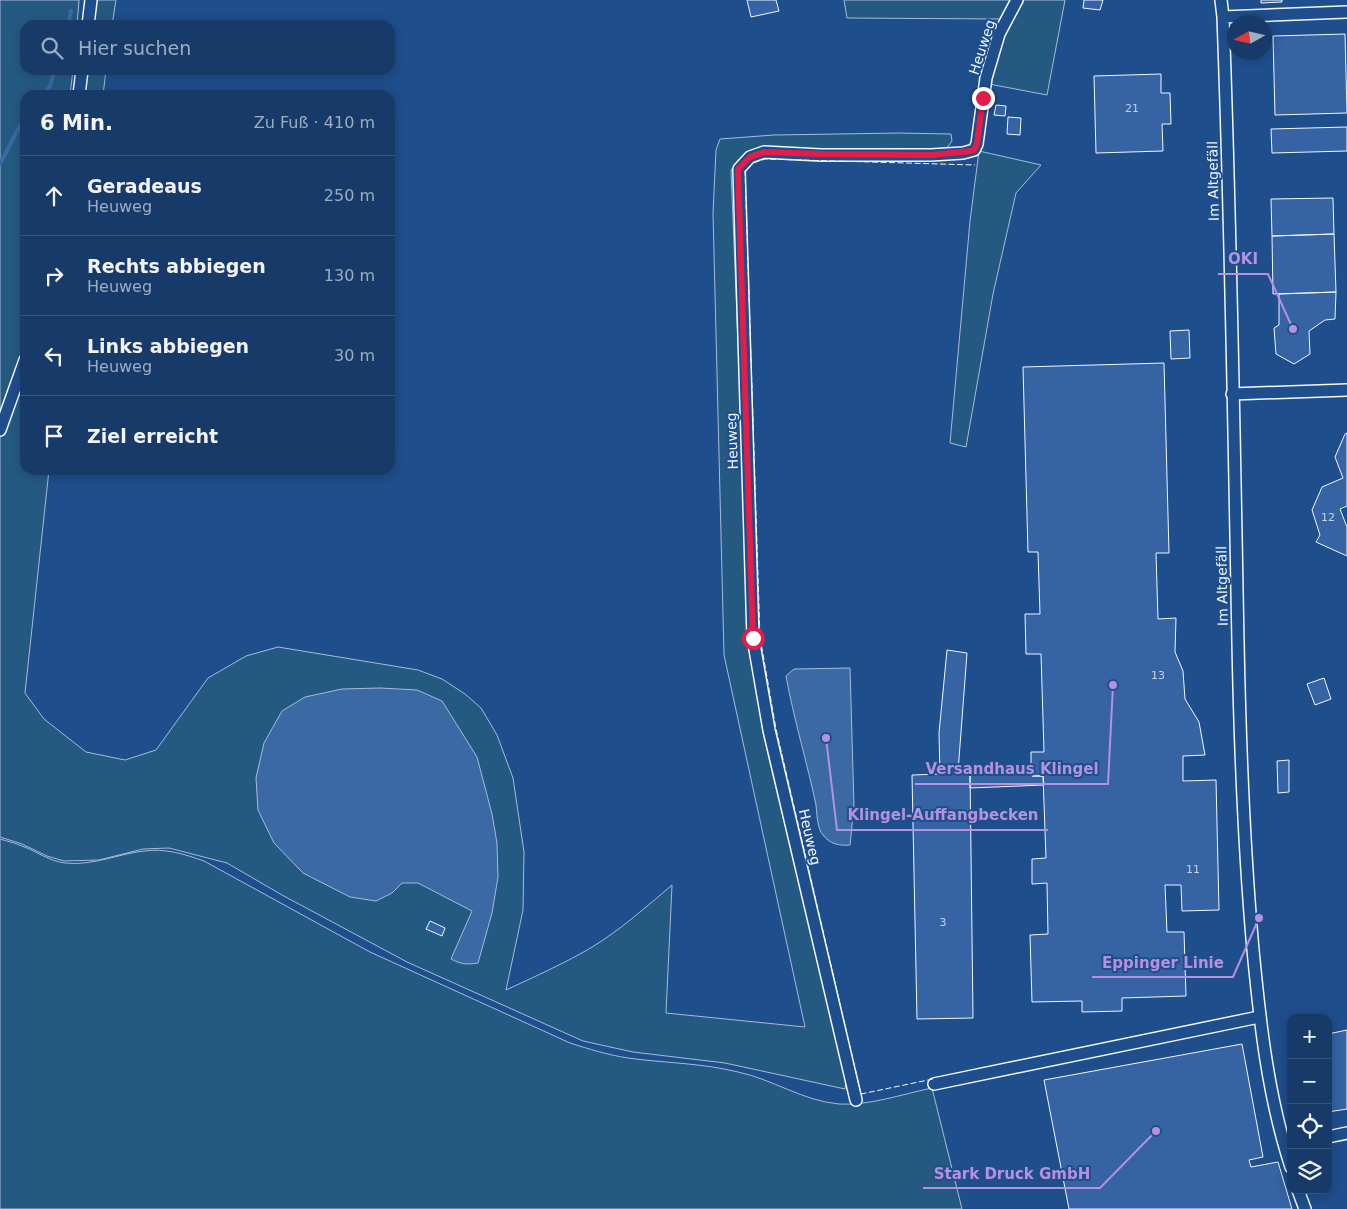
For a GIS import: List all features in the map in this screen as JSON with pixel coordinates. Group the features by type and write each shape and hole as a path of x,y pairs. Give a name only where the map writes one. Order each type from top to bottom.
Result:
{"street":[{"path":"89,20 91,0"},
{"name":"Heuweg","path":"856,1100 769,730 753,638 738,169 750,157 764,152 931,155 963,153 974,150 977,144 986,78 999,34 1017,0"},
{"name":"Im Altgefäll","path":"1221,0 1228,142 1232,394 1246,878 1259,1016 1270,1084 1287,1144"},
{"path":"1223,17 1347,12"},
{"path":"80,90 81,75"},
{"path":"0,430 20,374"},
{"path":"1232,394 1347,390"},
{"path":"934,1084 1259,1016"},
{"path":"1332,1136 1347,1133"},
{"path":"1299,1194 1305,1209"}],"shaded area":[{"path":"0,0 79,0 77,20 20,20 20,75 72,75 71,90 20,90 20,359 0,413"},
{"path":"97,0 116,0 113,20 93,20"},
{"path":"844,0 1010,0 1001,19 847,18"},
{"path":"1023,0 1065,0 1047,95 989,84 1004,37"},
{"path":"85,75 105,75 104,90 84,90"},
{"path":"951,134 952,141 946,149 910,151 762,148 746,153 731,170 750,637 763,733 846,1081 845,1089 725,1063 633,1052 583,1041 407,962 282,895 227,863 169,848 143,849 99,860 64,861 0,837 0,437 20,383 20,475 48,475 25,693 44,719 86,752 125,760 156,750 208,678 246,656 278,647 418,670 442,679 465,694 481,708 497,735 513,778 524,852 523,910 506,990 589,949 632,918 672,885 666,1013 805,1027 724,655 713,213 716,150 720,139 774,135"},
{"path":"979,151 1041,165 1016,193 993,294 966,447 950,443 970,221"},
{"path":"850,668 854,806 850,845 842,845 829,841 820,829 786,676 794,669"},
{"path":"380,688 417,690 442,701 477,757 492,814 497,843 498,877 492,913 478,963 464,964 451,959 472,911 418,883 402,883 392,893 376,901 350,897 303,873 274,843 258,810 256,778 264,743 282,711 305,697 342,689"},
{"path":"0,839 65,863 85,863 152,850 174,852 204,861 370,952 570,1043 599,1052 628,1058 724,1069 751,1075 813,1099 839,1104 874,1101 932,1088 962,1209 0,1209"}],"building":[{"path":"747,0 776,0 779,11 751,17"},
{"path":"1084,0 1103,0 1100,10 1083,8"},
{"path":"1261,0 1282,0 1282,2 1261,3"},
{"path":"1345,34 1347,113 1275,115 1273,36"},
{"path":"1161,74 1161,93 1170,93 1171,124 1162,124 1163,151 1096,153 1094,76"},
{"path":"996,105 1006,106 1005,116 994,115"},
{"path":"1008,117 1021,118 1020,135 1007,134"},
{"path":"1347,127 1347,151 1272,153 1271,129"},
{"path":"1333,198 1334,234 1272,236 1271,199"},
{"path":"1334,234 1336,292 1273,294 1272,236"},
{"path":"1336,292 1335,319 1325,320 1309,331 1310,354 1294,364 1276,354 1274,328 1279,325 1279,294"},
{"path":"1189,330 1190,358 1171,359 1170,331"},
{"path":"1164,363 1169,553 1156,553 1158,619 1176,618 1175,652 1183,671 1185,699 1199,722 1205,755 1183,756 1183,781 1216,780 1219,910 1182,911 1181,885 1165,885 1167,932 1184,932 1186,996 1122,998 1122,1011 1082,1012 1082,1001 1032,1002 1030,935 1048,934 1047,883 1032,884 1032,859 1046,858 1043,776 1032,776 1031,769 1031,752 1044,752 1041,654 1026,654 1025,614 1040,614 1038,552 1028,552 1023,367"},
{"path":"1347,433 1347,506 1340,509 1347,527 1347,556 1316,542 1320,535 1312,510 1322,487 1343,478 1335,457"},
{"path":"947,650 967,653 958,772 970,772 973,1018 917,1019 912,775 940,774 939,733"},
{"path":"1324,678 1331,699 1315,705 1307,684"},
{"path":"1289,760 1289,792 1278,793 1277,761"},
{"path":"1031,769 1032,776 1043,776 1044,785 970,788 970,772"},
{"path":"430,921 445,928 442,936 426,929"},
{"path":"1347,1030 1347,1109 1332,1111 1332,1059 1332,1033"},
{"path":"1242,1044 1263,1157 1249,1160 1251,1167 1278,1162 1292,1209 1069,1209 1044,1080"}],"waterway":[{"path":"69,20 71,11"},
{"path":"47,90 53,75"},
{"path":"0,164 20,126"}],"fence":[{"path":"933,1079 861,1094 776,729 760,637 745,171 753,163 765,159 975,165"}],"place":[{"name":"OKI","path":"1293,329"},
{"name":"Versandhaus Klingel","path":"1113,685"},
{"name":"Klingel-Auffangbecken","path":"826,738"},
{"name":"Eppinger Linie","path":"1259,918"},
{"name":"Stark Druck GmbH","path":"1156,1131"}],"route":[{"path":"753,638 738,169 750,157 764,152 931,155 971,151 974,150 977,144 983,98"}]}
